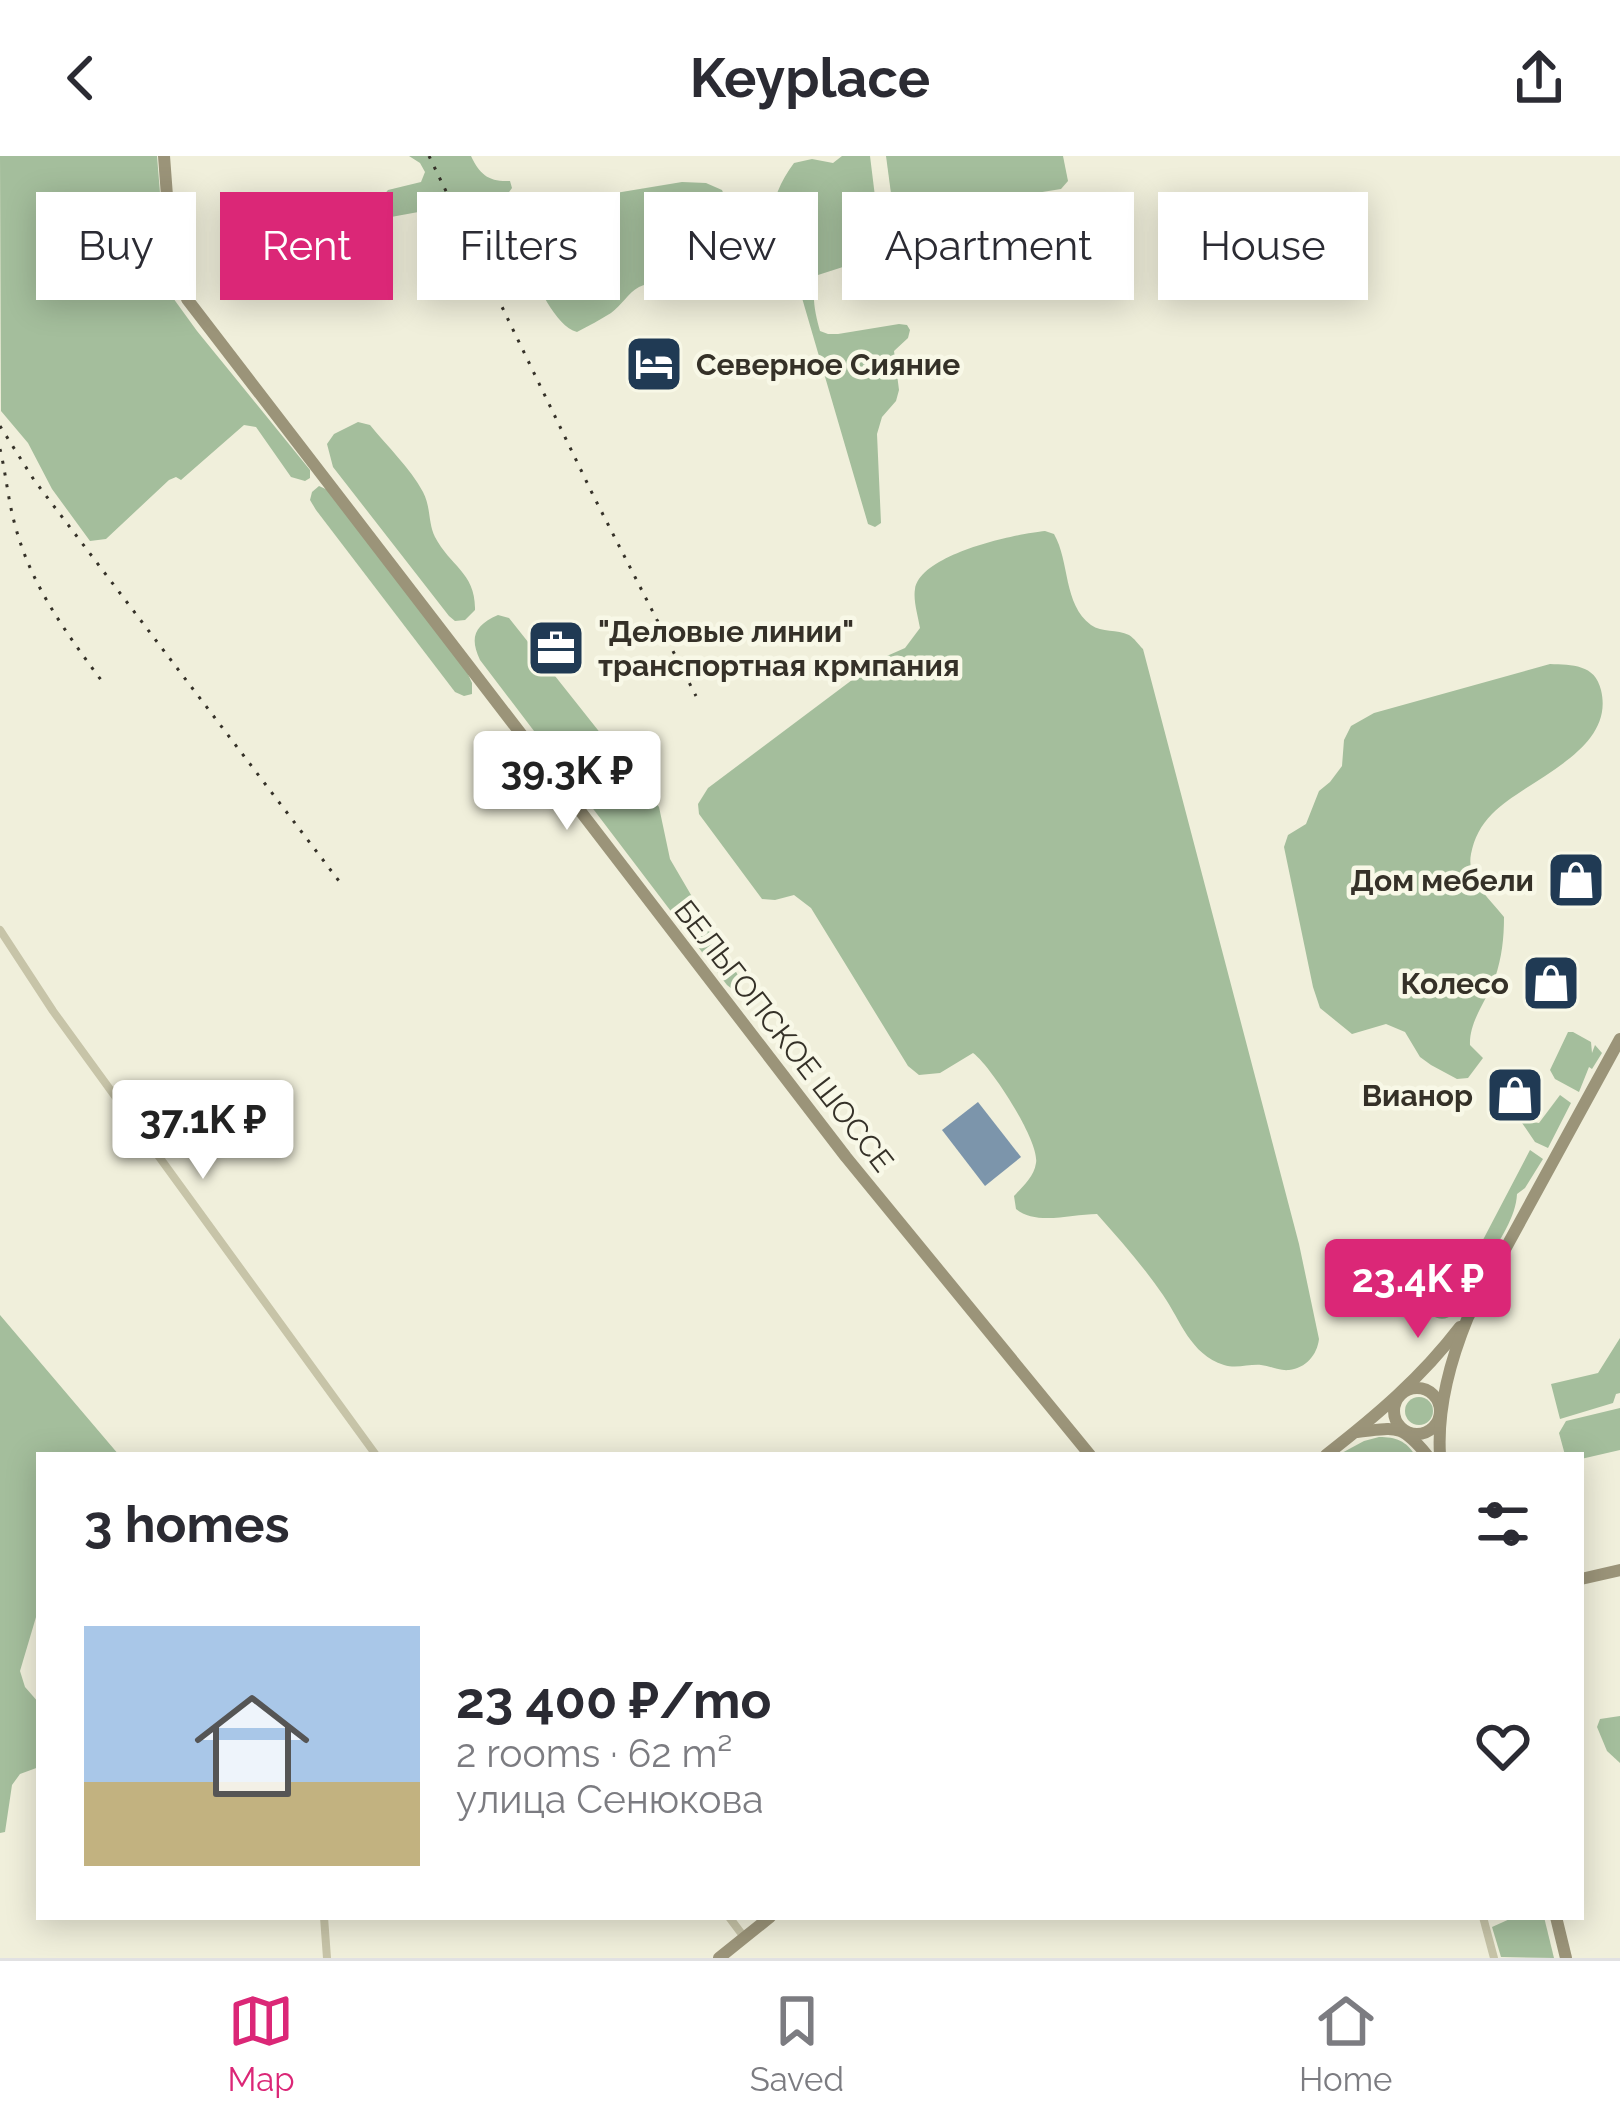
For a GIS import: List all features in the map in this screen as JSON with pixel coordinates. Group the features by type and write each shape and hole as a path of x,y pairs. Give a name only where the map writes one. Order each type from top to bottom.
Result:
{"street":[{"name":"БЕЛЬГОПСКОЕ ШОССЕ","path":"164,156 170,236 188,299 819,1122 1088,1452"},
{"path":"0,930 53,1011 374,1452"},
{"path":"1357,1432 1392,1429 1425,1434 1432,1430 1468,1317 1620,1039"},
{"path":"1330,1452 1401,1395 1468,1317"},
{"path":"1424,1452 1394,1416 1401,1395 1414,1388 1429,1391 1439,1402 1440,1452"},
{"path":"1584,1578 1620,1570"},
{"path":"324,1920 327,1958"},
{"path":"731,1920 745,1938"},
{"path":"719,1958 766,1920"},
{"path":"1484,1920 1494,1958"},
{"path":"1557,1920 1566,1958"}],"green space":[{"path":"0,156 157,156 160,192 36,192 36,300 175,300 310,470 310,478 291,477 256,427 244,425 181,480 169,480 106,539 90,541 52,489 28,443 1,411"},
{"path":"409,156 471,156 486,176 510,181 512,188 509,192 417,192 417,212 393,217 393,192 386,192 421,182 425,172"},
{"path":"842,156 870,156 874,192 842,192 842,267 818,275 818,192 778,192 794,163 812,159 833,163"},
{"path":"886,156 1063,156 1068,181 1061,189 1042,192 891,192"},
{"path":"682,182 706,183 723,192 644,192 644,285 615,310 577,332 558,318 546,300 620,300 620,192"},
{"path":"803,300 814,300 820,331 828,334 899,324 910,330 894,351 899,390 877,434 881,523 868,524"},
{"path":"358,422 370,425 423,492 435,537 471,587 475,610 465,620 449,616 333,467 327,444 334,434"},
{"path":"319,486 330,491 467,672 472,694 455,692 316,510 310,500"},
{"path":"1045,531 1054,534 1059,545 1071,594 1082,616 1095,627 1129,635 1143,649 1299,1244 1319,1339 1310,1360 1295,1369 1229,1366 1203,1353 1148,1274 1097,1214 1044,1218 1016,1209 1014,1196 1033,1173 1035,1153 1023,1122 991,1073 973,1053 940,1073 919,1075 908,1066 811,908 794,895 762,899 699,814 698,804 708,788 880,659 905,648 920,628 915,589 934,566 971,548"},
{"path":"498,615 509,618 659,807 670,859 739,977 732,989 480,660 476,633"},
{"path":"1550,664 1582,668 1594,675 1601,690 1602,712 1582,747 1507,801 1476,837 1472,872 1504,917 1503,940 1495,978 1470,1036 1470,1045 1483,1058 1468,1078 1457,1079 1420,1057 1405,1032 1386,1024 1352,1034 1320,1008 1284,847 1288,835 1306,824 1319,791 1342,766 1344,740 1351,726 1374,713"},
{"path":"1568,1032 1591,1042 1592,1053 1595,1045 1602,1053 1589,1067 1579,1092 1555,1079 1550,1070"},
{"path":"1560,1095 1571,1103 1548,1148 1535,1142 1520,1120 1539,1123"},
{"path":"1530,1150 1543,1159 1517,1194 1510,1220 1487,1262 1477,1260 1474,1257"},
{"path":"1461,1261 1480,1272 1455,1313 1439,1318 1418,1301 1433,1278 1445,1282"},
{"path":"0,1315 116,1452 36,1452 36,1617 20,1671 36,1700 36,1768 20,1774 12,1785 5,1832 0,1833"},
{"path":"1620,1338 1620,1393 1613,1403 1560,1419 1551,1384 1598,1373"},
{"path":"1419,1397 1429,1401 1433,1411 1429,1421 1419,1425 1409,1421 1405,1411 1409,1401"},
{"path":"1620,1408 1620,1450 1584,1458 1584,1452 1564,1452 1559,1433 1566,1421"},
{"path":"1391,1438 1413,1452 1344,1452 1364,1441"},
{"path":"1620,1716 1620,1763 1607,1751 1597,1727 1600,1719"},
{"path":"1508,1920 1545,1920 1554,1958 1501,1957 1492,1927"}],"water":[{"path":"978,1102 1021,1157 985,1186 942,1130"}],"railway":[{"path":"429,156 696,696"},
{"path":"0,426 34,480 342,885"},
{"path":"0,449 13,516 30,569 104,684"}],"place":[{"name":"Северное Сияние","path":"654,364"},
{"name":"\"Деловые линии\" транспортная крмпания","path":"556,648"},
{"name":"Дом мебели","path":"1576,880"},
{"name":"Колесо","path":"1551,983"},
{"name":"Вианор","path":"1515,1095"}]}
